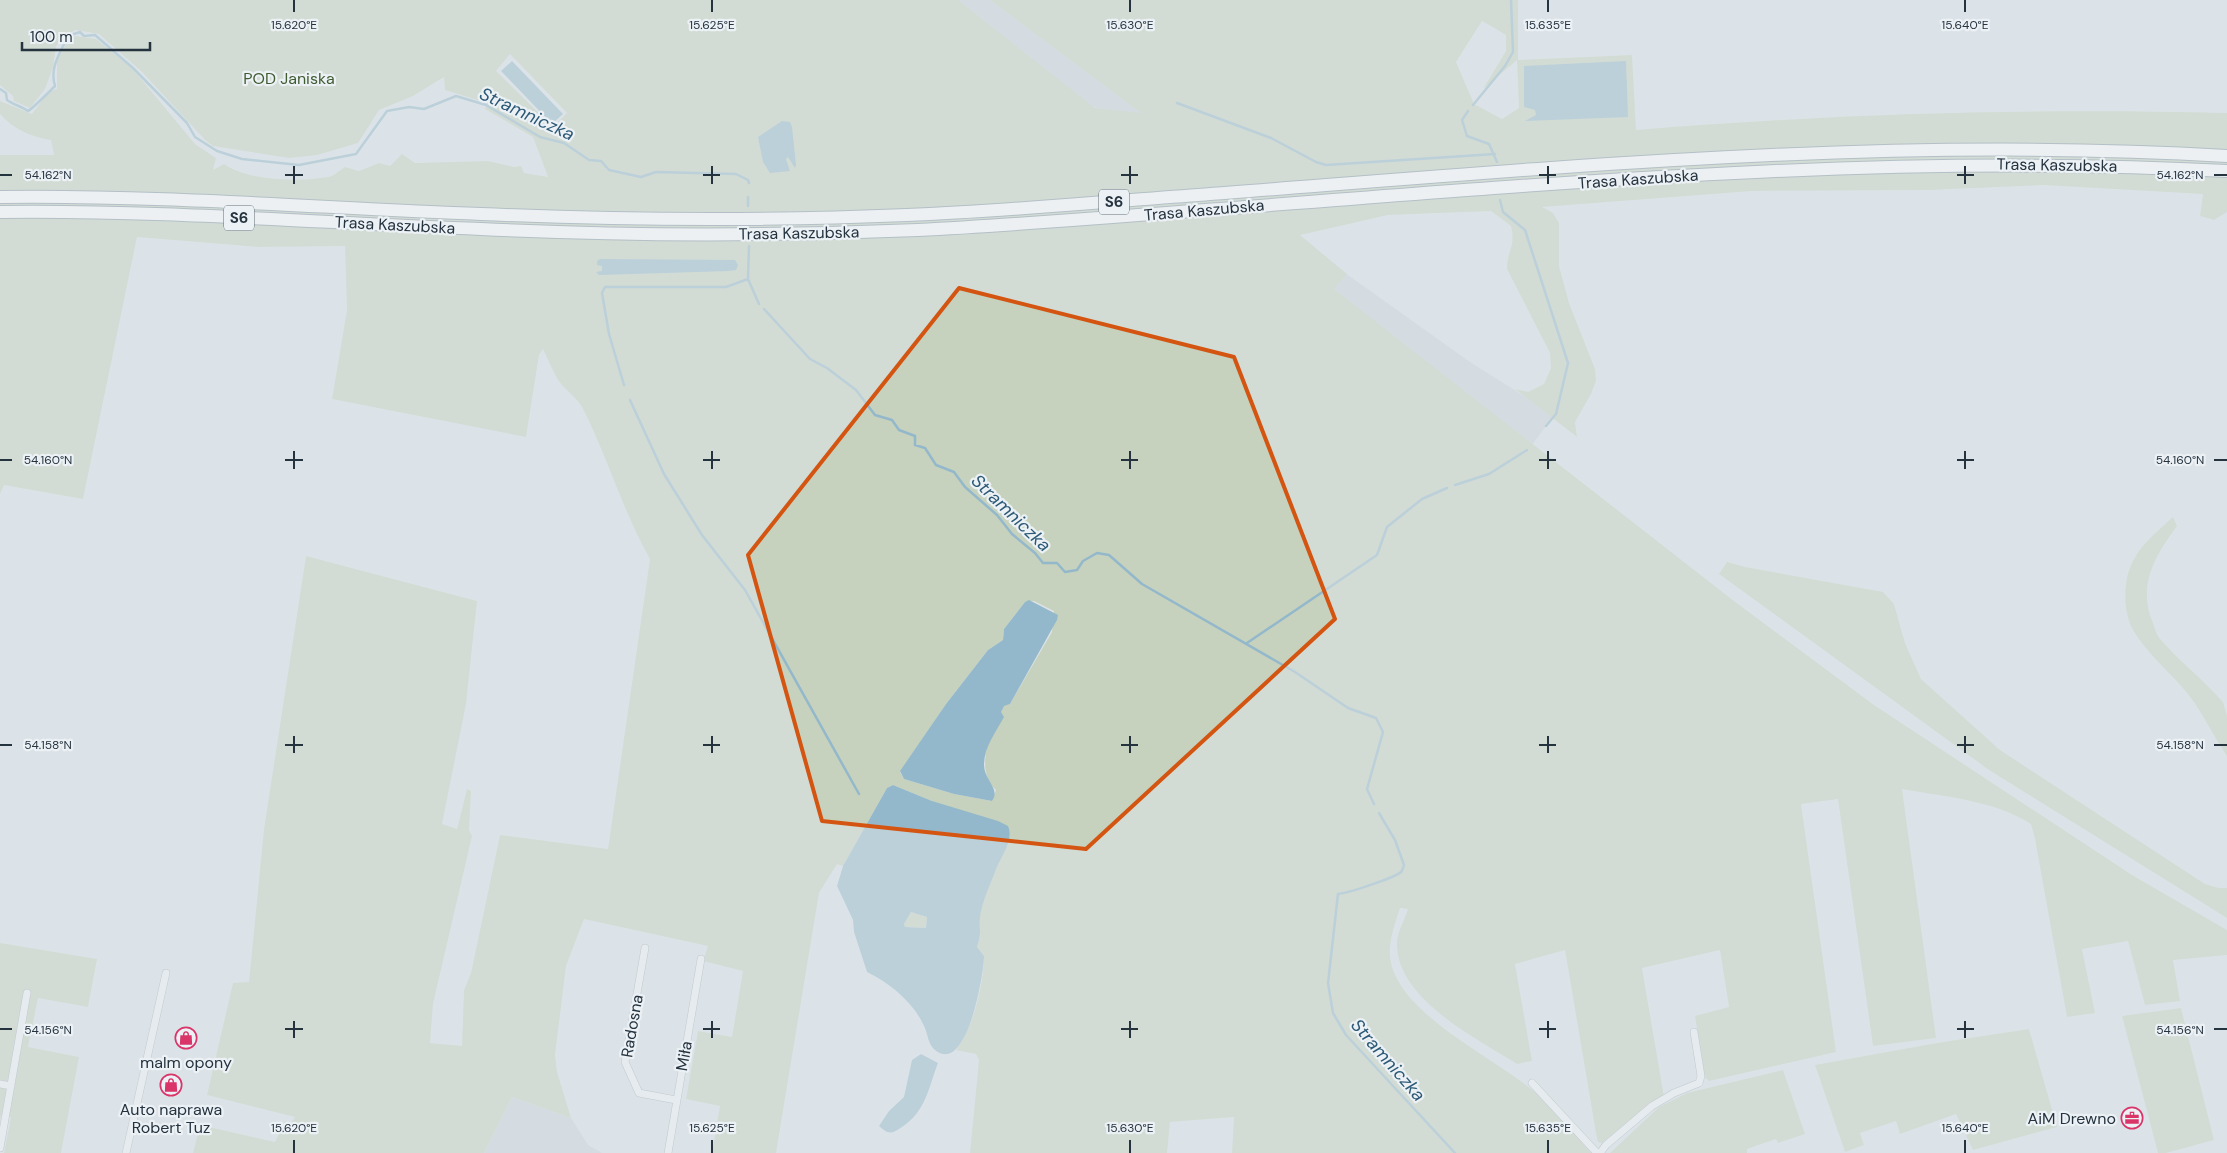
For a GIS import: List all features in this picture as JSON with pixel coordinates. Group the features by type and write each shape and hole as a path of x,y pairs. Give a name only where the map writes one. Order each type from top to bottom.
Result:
{"highway":[{"name":"Trasa Kaszubska","path":"0,197 163,199 550,217 795,218 1021,209 1595,166 1833,152 2022,149 2227,156"},
{"name":"Trasa Kaszubska","path":"0,212 110,212 546,232 794,233 1041,223 1576,183 1826,168 2019,164 2227,171"}],"street":[{"name":"Radosna","path":"645,948 626,1067 639,1093 676,1100"},
{"name":"Miła","path":"668,1153 701,959"},
{"path":"126,1153 166,973"},
{"path":"0,1148 27,993"},
{"path":"1532,1083 1599,1153 1652,1106 1674,1093 1699,1083 1701,1076 1694,1032"},
{"path":"0,1084 11,1086"}],"highlighted area":[{"path":"959,288 1234,357 1335,619 1086,849 822,821 748,555"}],"shaded area":[{"path":"939,0 1015,0 1341,270 1470,362 1554,415 1524,456 1146,152 1095,107 1087,107"},
{"path":"512,1097 571,1118 588,1145 602,1153 484,1153"}],"green space":[{"name":"POD Janiska","path":"0,0 958,0 1095,108 1141,113 990,0 1518,0 1518,60 1632,55 1636,130 1857,116 2079,111 2227,113 2227,212 2214,220 2200,216 2203,194 2043,185 1929,190 1752,191 1542,207 1553,213 1559,223 1559,266 1569,303 1595,369 1596,381 1575,422 1577,437 1515,389 1528,392 1544,384 1551,368 1550,353 1507,269 1512,244 1511,226 1491,211 1388,215 1300,235 1347,274 1334,289 1734,601 1874,705 2132,875 2227,930 2227,955 2173,960 2180,1001 2145,1005 2128,941 2082,949 2095,1013 2067,1017 2031,824 1985,804 1902,789 1936,1038 1873,1046 1838,799 1801,804 1836,1052 1709,1081 1705,1077 1695,1016 1729,1007 1720,950 1642,968 1664,1097 1602,1143 1598,1142 1565,950 1515,964 1532,1061 1517,1064 1460,1029 1440,1014 1409,981 1400,962 1397,941 1408,909 1400,908 1390,944 1390,959 1401,986 1416,1004 1435,1021 1537,1094 1591,1153 1232,1153 1234,1117 1170,1122 1167,1153 970,1153 979,1060 976,1054 956,1050 968,1030 980,992 984,956 977,947 980,934 981,908 992,878 1010,840 932,801 893,785 887,788 843,866 837,864 819,893 776,1153 712,1153 720,1106 686,1099 698,1031 732,1037 743,971 703,961 708,946 584,919 566,966 555,1055 557,1072 571,1118 512,1097 484,1153 193,1153 200,1125 275,1142 285,1121 290,1125 295,1117 207,1095 233,983 249,982 264,829 306,556 477,601 466,704 442,824 457,829 467,789 471,791 469,830 472,836 433,1004 430,1043 462,1046 464,990 471,973 500,835 608,849 650,559 640,541 583,409 558,380 543,349 539,355 526,437 332,399 347,310 345,246 259,247 137,237 83,499 4,485 0,494 0,155 54,155 51,140 23,132 0,114 0,101 32,114 48,92 57,89 57,61 69,39 75,36 96,39 132,68 195,144 216,158 213,170 224,164 234,170 260,177 289,180 316,179 335,174 345,167 359,171 379,163 390,166 402,154 415,163 488,161 514,167 521,166 524,173 548,177 533,137 485,109 487,103 445,90 444,77 413,96 379,110 358,143 317,155 289,158 213,146 206,141 142,72 99,34 76,30 65,35 56,46 53,67 45,89 30,108 14,101 13,96 0,85","holes":["1482,21 1506,35 1506,51 1483,89 1517,60 1519,108 1502,119 1474,104 1456,62","510,54 567,113 553,127 496,71","1034,601 1054,611 1052,632 1010,704 1004,705 994,725 985,760 989,781 996,790 992,801 954,794 904,779 900,772 946,704 988,650 1003,640 1004,629 1025,602"]},
{"path":"2173,517 2177,526 2162,549 2151,572 2147,596 2149,609 2155,630 2160,638 2223,702 2227,716 2227,756 2188,694 2152,655 2139,639 2129,622 2125,594 2130,567 2147,542"},
{"path":"1727,562 1745,567 1883,592 1894,604 1905,643 1921,679 2000,750 2205,884 2227,888 2227,918 1989,770 1719,574"},
{"path":"911,912 927,917 926,928 905,927 904,924"},
{"path":"0,943 97,959 88,1007 38,998 28,1047 79,1057 61,1153 4,1153 11,1117 1,1115 0,1121"},
{"path":"2181,1008 2214,1140 2166,1153 2158,1153 2122,1016"},
{"path":"2029,1029 2057,1127 1973,1150 1956,1114 1900,1134 1896,1121 1860,1133 1864,1145 1845,1152 1815,1065"},
{"path":"1783,1070 1805,1134 1778,1143 1776,1139 1747,1149 1747,1153 1610,1153 1659,1107 1687,1093"}],"water":[{"path":"512,61 563,114 552,124 501,71"},
{"path":"1626,61 1628,117 1525,121 1536,115 1535,110 1524,107 1524,66"},
{"path":"782,121 790,122 792,127 796,165 795,168 788,157 786,159 790,171 770,173 763,162 758,137"},
{"path":"600,259 735,260 738,265 736,270 729,271 599,275 596,272 602,271 602,266 597,265 597,261"},
{"path":"1029,600 1058,615 1010,704 1004,706 1001,712 1004,717 986,752 985,770 995,792 992,801 954,794 904,779 900,771 946,704 988,650 1003,640 1004,629 1025,602"},
{"path":"893,785 932,801 998,821 1008,826 1010,837 1007,848 996,869 981,911 980,934 977,947 984,956 981,982 972,1020 965,1036 956,1049 946,1054 933,1048 920,1018 908,1002 893,988 867,972 854,932 853,920 837,886 843,866 887,788","holes":["911,912 927,917 926,928 905,927 904,924"]},
{"path":"921,1054 938,1063 925,1099 910,1121 896,1131 890,1133 885,1131 879,1126 889,1111 904,1097 912,1060"}],"waterway":[{"path":"1473,105 1505,66 1513,52 1511,0"},
{"name":"Stramniczka","path":"0,89 6,93 7,100 28,111 55,86 54,72 59,54 68,36 80,32 84,36 95,35 133,68 187,123 195,137 217,151 242,159 299,165 356,154 387,111 409,107 424,109 456,96 486,105 540,137 564,143 589,160 601,161 609,170 641,177 656,172 736,174 748,180 749,183"},
{"path":"1177,103 1271,138 1316,162 1326,165 1495,154"},
{"path":"1468,111 1462,120 1467,136 1489,144 1497,162"},
{"name":"Stramniczka","path":"748,197 748,206"},
{"path":"1500,200 1503,212 1525,230 1568,363 1556,414 1546,426"},
{"name":"Stramniczka","path":"749,246 748,279 759,304"},
{"path":"624,385 609,334 602,293 605,287 726,287 748,279"},
{"name":"Stramniczka","path":"764,309 810,359 827,368 856,390 875,415 892,420 899,430 915,436 915,445 925,448 936,465 954,472 965,487 997,515 1012,534 1035,553 1043,563 1057,563 1065,572 1077,570 1083,561 1097,553 1109,555 1142,584 1295,672 1348,708 1376,718 1383,732 1367,789 1374,804"},
{"path":"630,400 664,474 702,535 745,590 859,794"},
{"path":"1455,485 1489,474 1527,450"},
{"path":"1247,643 1377,555 1387,527 1422,499 1447,488"},
{"name":"Stramniczka","path":"1379,813 1395,840 1404,865 1401,872 1397,875 1338,894 1328,983 1333,1013 1346,1035 1455,1153"}],"place":[{"name":"malm opony","path":"186,1038"},
{"name":"Auto naprawa Robert Tuz","path":"171,1085"},
{"name":"AiM Drewno","path":"2132,1118"}]}
